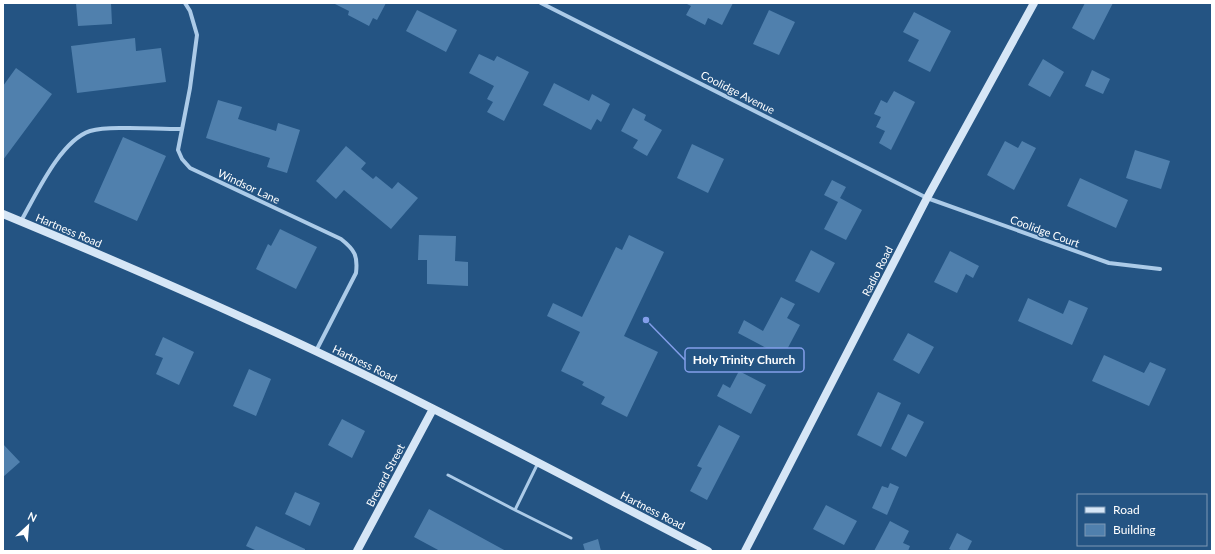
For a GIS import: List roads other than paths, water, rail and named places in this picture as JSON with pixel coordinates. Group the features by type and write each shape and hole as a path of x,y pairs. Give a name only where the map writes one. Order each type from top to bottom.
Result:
{"main road":[{"name":"Radio Road","path":"745,551 927,198 1034,3"},
{"name":"Hartness Road","path":"3,214 241,316 433,409 708,551"},
{"name":"Brevard Street","path":"357,551 433,409"}],"street":[{"name":"Windsor Lane","path":"185,3 190,11 197,35 190,88 178,150 182,159 190,168 341,239 350,246 355,254 357,262 356,272 316,352"},
{"name":"Coolidge Avenue","path":"541,3 927,198"},
{"path":"21,221 53,166 66,147 78,137 89,131 103,128 181,129"},
{"name":"Coolidge Court","path":"927,198 1109,263 1160,269"}],"lane":[{"path":"515,510 538,463"},
{"path":"448,475 570,538"}],"place":[{"name":"Holy Trinity Church","path":"646,320"}]}
